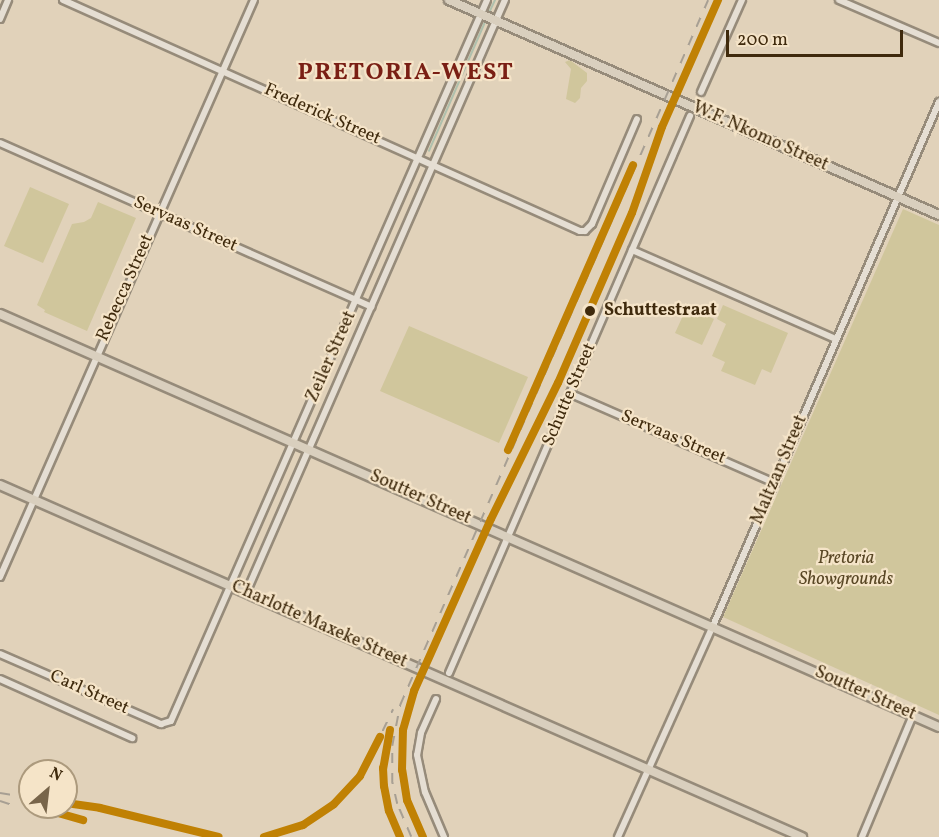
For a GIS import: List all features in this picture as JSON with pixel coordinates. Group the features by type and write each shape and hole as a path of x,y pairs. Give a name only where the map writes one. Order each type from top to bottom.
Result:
{"main road":[{"name":"W.F. Nkomo Street","path":"449,0 939,215"},
{"name":"Soutter Street","path":"0,314 939,727"},
{"name":"Charlotte Maxeke Street","path":"0,485 802,837"}],"street":[{"path":"0,19 8,0"},
{"name":"Frederick Street","path":"63,0 580,231 585,231 592,224 637,119"},
{"name":"Rebecca Street","path":"0,577 254,0"},
{"name":"Zeiler Street","path":"174,714 487,0"},
{"name":"Zeiler Street","path":"246,593 505,0"},
{"path":"701,92 742,0"},
{"path":"839,0 939,43"},
{"name":"Maltzan Street","path":"618,837 776,483 939,102"},
{"name":"Schutte Street","path":"449,673 690,116"},
{"name":"Servaas Street","path":"0,143 371,307"},
{"path":"632,250 836,339"},
{"name":"Servaas Street","path":"571,394 776,483"},
{"name":"Carl Street","path":"0,654 161,724 171,721 174,714"},
{"name":"Carl Street","path":"0,679 132,738"},
{"path":"436,699 417,748 421,780 444,837"},
{"path":"862,837 913,716"}],"green space":[{"path":"570,60 587,73 587,81 581,88 580,98 575,103 566,99 571,69 565,62"},
{"path":"30,187 69,204 43,263 4,246"},
{"path":"98,202 136,218 87,331 44,312 45,310 37,305 72,224 91,218"},
{"name":"Pretoria Showgrounds","path":"903,209 939,225 939,715 723,617"},
{"path":"723,305 788,333 771,373 762,369 755,385 721,371 725,362 712,356 726,324 717,319"},
{"path":"687,307 714,319 702,345 675,333"},
{"path":"409,326 528,377 499,443 380,391"}],"waterway":[{"path":"489,13 495,0"},
{"path":"429,151 486,20"}],"railway":[{"path":"411,837 397,804 392,783 392,746 400,705 708,0"},
{"path":"264,837 303,825 340,799 365,767 393,709"},
{"path":"384,774 389,811 400,837"},
{"path":"0,793 18,796"},
{"path":"0,801 15,806"},
{"path":"78,805 219,837"}],"transit line":[{"path":"423,837 407,800 402,770 403,730 414,691 491,519 558,383 632,213 662,127 718,0"},
{"path":"508,450 633,165"},
{"path":"390,730 383,768 384,786 389,811 400,837"},
{"path":"264,837 303,825 334,804 360,776 380,737"},
{"path":"78,805 219,837"},
{"path":"78,819 83,820"}],"place":[{"name":"Schuttestraat","path":"590,311"}],"district":[{"name":"PRETORIA-WEST","path":"406,74"}]}
